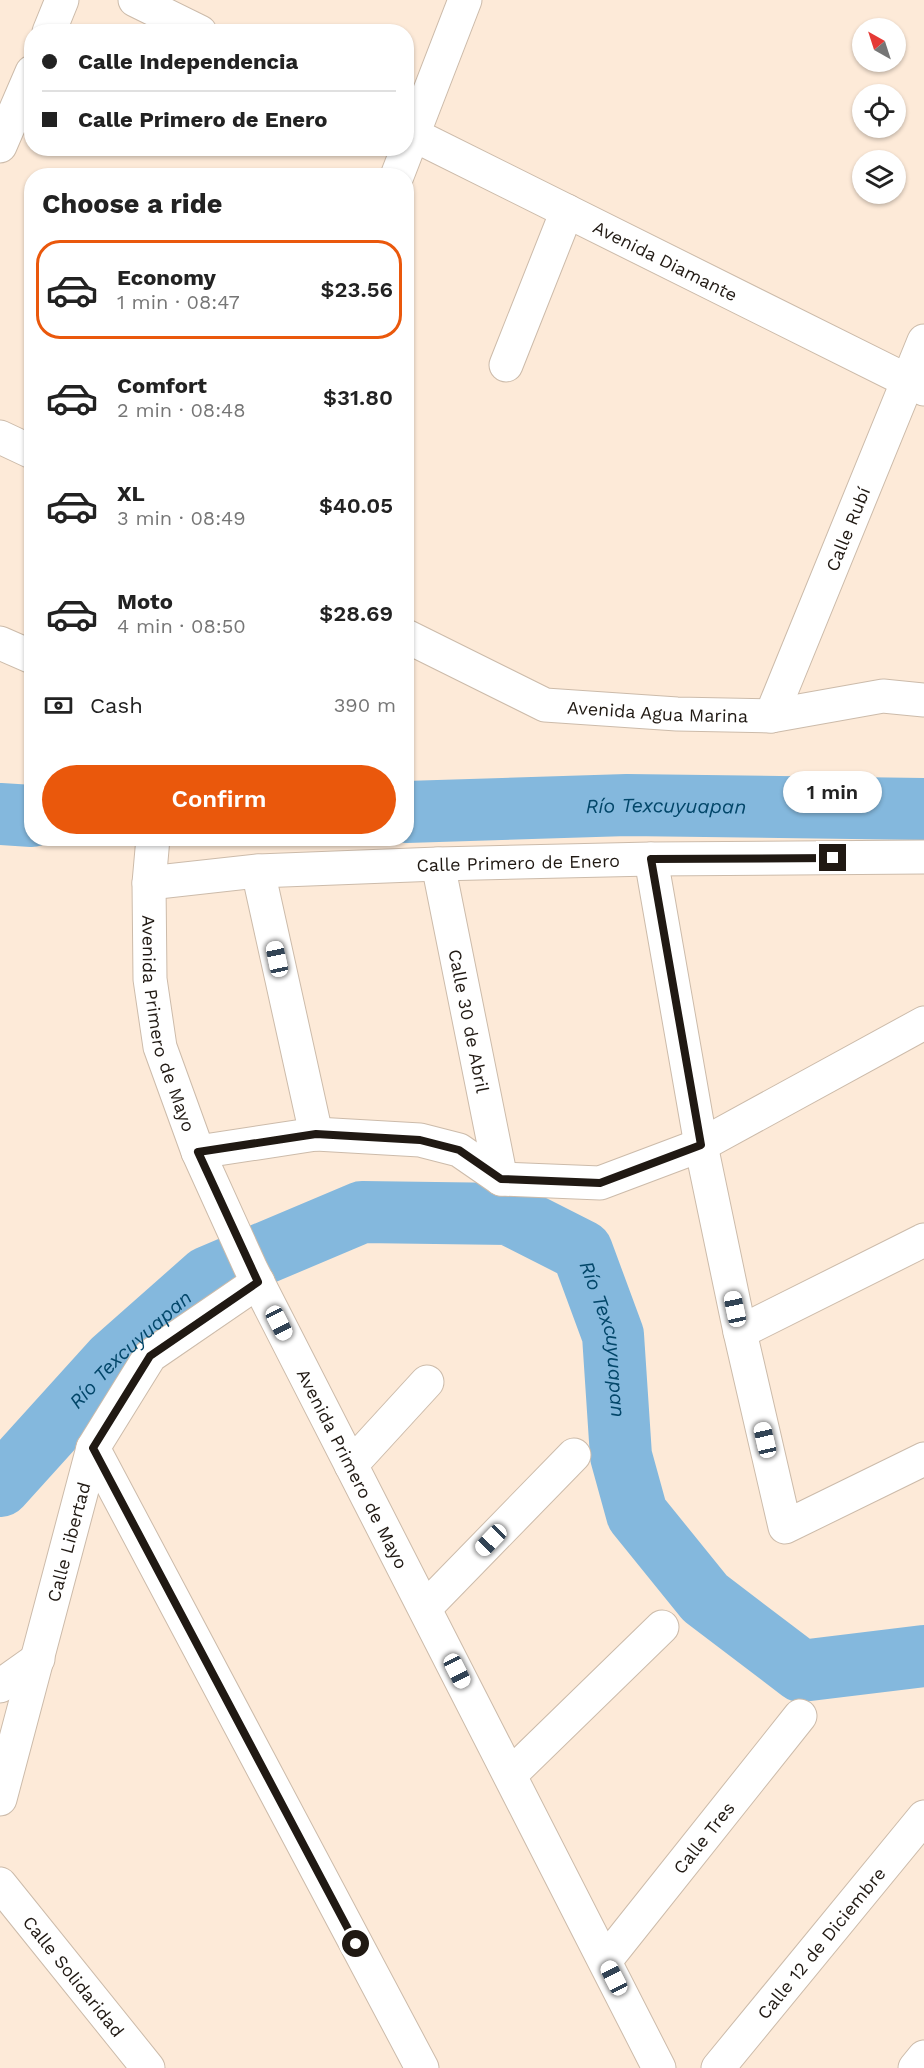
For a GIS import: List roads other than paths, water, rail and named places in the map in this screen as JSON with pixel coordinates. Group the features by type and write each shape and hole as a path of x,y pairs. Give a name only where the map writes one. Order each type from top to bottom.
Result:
{"street":[{"path":"52,24 62,0"},
{"path":"135,0 184,24"},
{"path":"414,121 465,0"},
{"path":"0,146 24,90"},
{"name":"Avenida Diamante","path":"414,135 916,385"},
{"path":"506,365 567,211"},
{"name":"Calle Rubí","path":"771,716 916,385 924,341"},
{"path":"0,437 24,448"},
{"name":"Avenida Agua Marina","path":"414,640 545,705 677,714 771,716 883,696 924,700"},
{"path":"0,643 24,654"},
{"name":"Calle Primero de Enero","path":"151,858 258,871 651,859 924,857"},
{"name":"Avenida Primero de Mayo","path":"151,858 150,979 160,1047 198,1152 254,1275 659,2068"},
{"path":"651,859 701,1145 740,1332 785,1527 924,1459"},
{"name":"Calle 30 de Abril","path":"438,864 501,1179"},
{"path":"258,871 316,1134"},
{"path":"198,1152 316,1134 420,1140 459,1150 501,1179 600,1183 701,1145 924,1023"},
{"path":"740,1332 924,1240"},
{"name":"Calle Libertad","path":"0,1799 93,1448 150,1356 254,1275"},
{"path":"351,1465 427,1382"},
{"path":"93,1448 422,2068"},
{"path":"425,1608 574,1455"},
{"path":"510,1775 662,1627"},
{"path":"0,1686 38,1659"},
{"name":"Calle Tres","path":"605,1960 800,1716"},
{"name":"Calle 12 de Diciembre","path":"718,2068 924,1817"},
{"name":"Calle Solidaridad","path":"0,1884 148,2068"},
{"path":"915,2068 924,2057"}],"waterway":[{"name":"Río Texcuyuapan","path":"414,812 627,805 924,809"},
{"name":"Río Texcuyuapan","path":"0,814 24,816"},
{"name":"Río Texcuyuapan","path":"0,1486 113,1361 208,1277 362,1212 509,1214 582,1251 613,1335 621,1456 637,1514 705,1598 801,1671 924,1656"}]}
